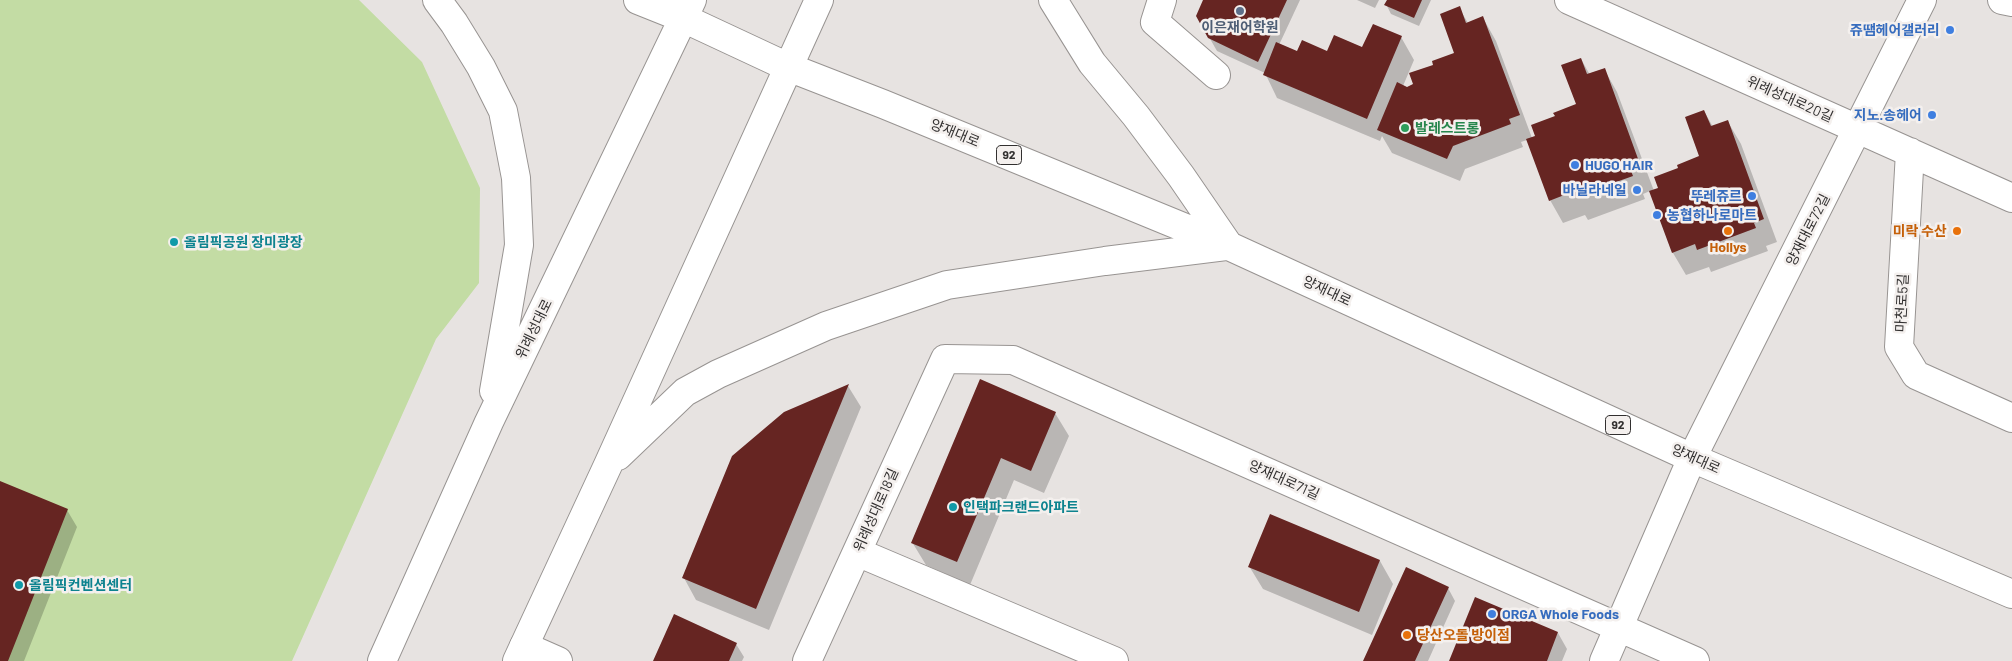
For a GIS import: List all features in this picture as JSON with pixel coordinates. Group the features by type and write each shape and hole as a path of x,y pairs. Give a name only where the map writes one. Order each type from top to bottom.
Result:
{"main road":[{"path":"437,0 454,23 481,67 503,111 516,178 520,245 489,422"},
{"name":"양재대로","path":"638,0 688,9 788,67 883,104 1228,246 1692,458 2012,594"},
{"path":"558,661 520,653 820,0"},
{"path":"608,465 685,392 718,374 826,326 947,285 1105,261 1228,246 1136,116 1092,63 1053,0"},
{"path":"1162,0 1155,22 1216,75"},
{"name":"위례성대로20길","path":"1569,0 2012,198"},
{"name":"양재대로72길","path":"1692,458 1922,0"},
{"path":"2002,0 2012,2"},
{"name":"위례성대로","path":"382,661 489,422 688,9"},
{"name":"마천로5길","path":"1910,152 1899,346 1916,374 2012,418"},
{"name":"위례성대로18길","path":"807,661 944,359"},
{"name":"양재대로71길","path":"944,359 1013,360 1695,661"},
{"path":"1604,661 1692,458"},
{"path":"857,552 1114,661"}],"green space":[{"path":"0,0 359,0 422,62 480,188 479,283 436,339 292,661 0,661"}],"building":[{"path":"1203,0 1287,0 1258,62 1208,38 1196,16"},
{"path":"1387,0 1422,0 1414,18 1384,5"},
{"path":"1460,6 1466,23 1483,16 1520,115 1509,119 1511,124 1453,146 1447,159 1377,130 1397,82 1407,87 1413,84 1409,73 1433,65 1432,61 1454,53 1440,14"},
{"path":"1373,24 1402,36 1367,119 1263,75 1276,42 1297,51 1302,40 1327,51 1334,35 1362,47"},
{"path":"1581,58 1587,74 1605,68 1641,167 1631,171 1633,176 1574,197 1572,192 1549,201 1526,139 1535,136 1531,125 1555,116 1553,113 1576,104 1561,65"},
{"path":"1704,110 1711,126 1728,120 1764,219 1754,223 1756,228 1697,250 1695,244 1672,253 1649,191 1658,188 1654,177 1678,168 1677,165 1699,156 1685,117"},
{"name":"인택파크랜드아파트","path":"980,379 1056,412 1031,471 1001,458 957,562 911,543"},
{"path":"849,384 756,609 682,578 732,456 784,412"},
{"name":"올림픽컨벤션센터","path":"0,481 68,509 8,661 0,661"},
{"path":"1270,514 1380,560 1359,612 1248,567"},
{"path":"1406,567 1449,587 1415,661 1363,661"},
{"name":"ORGA Whole Foods","path":"1475,597 1558,632 1547,661 1449,661"},
{"path":"674,614 737,643 729,661 653,661"}],"place":[{"name":"이은재어학원","path":"1240,11"},
{"name":"쥬땜헤어갤러리","path":"1950,30"},
{"name":"지노.송헤어","path":"1932,115"},
{"name":"발레스트롱","path":"1405,128"},
{"name":"HUGO HAIR","path":"1575,165"},
{"name":"바닐라네일","path":"1637,190"},
{"name":"뚜레쥬르","path":"1752,196"},
{"name":"농협하나로마트","path":"1657,215"},
{"name":"Hollys","path":"1728,231"},
{"name":"미락 수산","path":"1957,231"},
{"name":"올림픽공원 장미광장","path":"174,242"},
{"name":"인택파크랜드아파트","path":"953,507"},
{"name":"올림픽컨벤션센터","path":"19,585"},
{"name":"ORGA Whole Foods","path":"1492,614"},
{"name":"당산오돌 방이점","path":"1407,635"}]}
